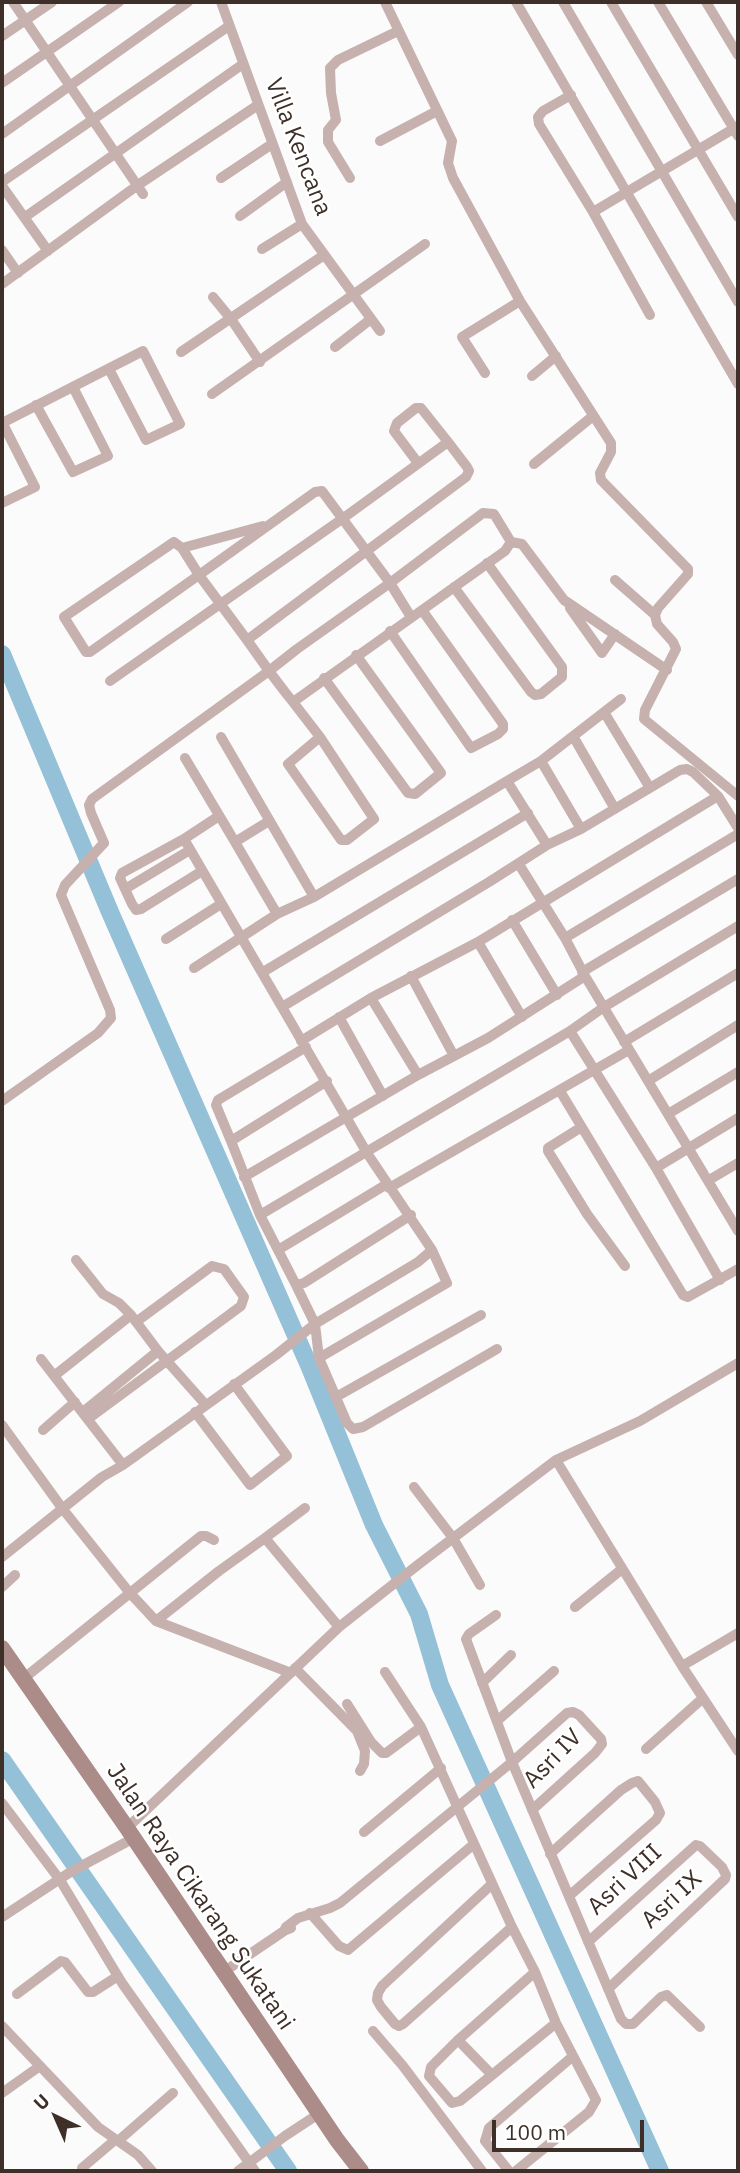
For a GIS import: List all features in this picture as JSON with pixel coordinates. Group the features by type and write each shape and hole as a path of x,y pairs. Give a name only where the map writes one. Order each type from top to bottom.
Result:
{"main road":[{"name":"Jalan Raya Cikarang Sukatani","path":"5,1659 23,1678 131,1833 222,1973 361,2171"}],"street":[{"path":"13,2 140,190"},
{"path":"2,36 52,2"},
{"path":"2,83 119,2"},
{"path":"2,134 187,2"},
{"name":"Villa Kencana","path":"221,2 302,224 380,331"},
{"path":"385,2 453,145 448,163 453,178 520,300 611,443 611,452 600,473 601,480 688,569 688,574 655,615 657,624 675,646 667,670 645,710 644,719 738,796"},
{"path":"516,2 738,384"},
{"path":"563,2 738,302"},
{"path":"611,2 738,216"},
{"path":"593,212 737,130 658,2"},
{"path":"706,2 738,55"},
{"path":"47,251 2,184 229,26"},
{"path":"350,178 328,142 328,130 336,120 330,68 338,60 398,31"},
{"path":"25,217 243,64"},
{"path":"571,95 543,111 538,117 539,124 593,212 650,315"},
{"path":"2,284 258,105"},
{"path":"380,141 438,111"},
{"path":"221,178 272,144"},
{"path":"240,216 287,182"},
{"path":"262,249 302,224"},
{"path":"212,394 425,244"},
{"path":"2,250 18,273"},
{"path":"181,352 324,255"},
{"path":"213,297 260,362"},
{"path":"485,373 462,337 520,300"},
{"path":"335,347 371,319"},
{"path":"2,503 35,487 2,422 143,351 180,425 146,440 109,369"},
{"path":"532,376 556,356"},
{"path":"36,405 73,472 108,456 74,387"},
{"path":"247,640 466,477 469,471 467,467 421,408 416,408 397,423 394,431 418,463"},
{"path":"534,464 593,416"},
{"path":"110,681 448,442"},
{"path":"320,737 288,764 341,840 347,840 374,819 320,737 269,671 199,575 182,548 175,542 64,619 85,650 90,652 199,575 273,523 318,491 325,493 390,583 411,617"},
{"path":"2,1101 98,1033 111,1018 61,895 65,885 103,846 103,839 89,805 92,799 483,513 494,513 511,542 522,544 602,653 615,634"},
{"path":"182,548 273,523"},
{"path":"293,702 505,551 511,542"},
{"path":"454,587 531,692 535,695 541,694 562,677 562,667 487,563"},
{"path":"615,580 655,615"},
{"path":"564,600 667,670"},
{"path":"390,631 471,748 498,733 503,729 503,724 422,610"},
{"path":"324,678 408,793 415,794 441,773 356,655"},
{"path":"194,968 277,914 314,897 541,761 621,699"},
{"path":"604,712 650,788"},
{"path":"573,736 615,808"},
{"path":"221,737 314,897"},
{"path":"186,758 277,914"},
{"path":"541,761 581,829"},
{"path":"282,1007 547,845 581,829 687,769 698,775 718,796 738,828"},
{"path":"508,781 547,845"},
{"path":"497,1349 363,1427 353,1429 347,1423 319,1358 296,1285 260,1215 216,1105 218,1100 339,1017 478,942 718,796"},
{"path":"263,972 528,813"},
{"path":"202,871 136,910 120,878 122,873 219,816"},
{"path":"235,842 269,821"},
{"path":"565,937 738,834"},
{"path":"184,839 367,1153 432,1250 447,1283 319,1358"},
{"path":"125,889 190,850"},
{"path":"517,865 565,937 583,974 688,1148 734,1215 738,1231"},
{"path":"244,1177 522,1017 557,995 583,974 738,879"},
{"path":"166,939 221,904"},
{"path":"512,920 557,995"},
{"path":"260,1215 569,1031 738,926"},
{"path":"478,942 522,1017"},
{"path":"278,1250 560,1091 738,973"},
{"path":"411,976 454,1056"},
{"path":"371,998 418,1075"},
{"path":"339,1017 383,1096"},
{"path":"648,1081 738,1025"},
{"path":"569,1031 656,1168 720,1280"},
{"path":"668,1114 738,1072"},
{"path":"231,1141 327,1082"},
{"path":"560,1091 683,1295 688,1297 738,1269"},
{"path":"656,1168 738,1118"},
{"path":"580,1128 548,1148 548,1151 587,1214 625,1266"},
{"path":"709,1180 738,1163"},
{"path":"296,1285 304,1283 411,1215"},
{"path":"2,1557 102,1477 123,1465 311,1327 418,1262 432,1250"},
{"path":"76,1260 103,1294 119,1303 134,1319 162,1355 250,1485 287,1456 234,1384"},
{"path":"54,1376 208,1267 219,1267 230,1275 244,1297 241,1306 162,1355 85,1415"},
{"path":"336,1397 481,1315"},
{"path":"41,1359 123,1465"},
{"path":"2,1917 131,1833 339,1627 556,1460 640,1421 738,1363"},
{"path":"43,1430 75,1402"},
{"path":"2,1425 62,1508 129,1592 156,1621 293,1670 357,1731 365,1751 364,1764 360,1771"},
{"path":"556,1460 682,1666 737,1746"},
{"path":"414,1487 453,1538 480,1585"},
{"path":"156,1621 305,1508"},
{"path":"23,1678 201,1536 214,1539"},
{"path":"265,1538 339,1627"},
{"path":"575,1607 622,1569"},
{"path":"2,1587 15,1575"},
{"path":"496,1615 469,1634 466,1640 550,1854 625,2024 633,2024 661,1997 667,1995 700,2027"},
{"path":"682,1666 738,1633"},
{"path":"482,1684 511,1655"},
{"path":"385,1671 421,1727 556,2023 596,2100 595,2106 516,2171"},
{"path":"496,1721 554,1671"},
{"path":"646,1749 703,1699"},
{"path":"347,1704 371,1742 382,1753 386,1753 421,1727"},
{"name":"Asri IV","path":"512,1762 567,1713 579,1715 601,1738 602,1744 595,1753 532,1810"},
{"path":"222,1973 284,1931 291,1922 340,1903 512,1762"},
{"path":"364,1832 441,1768"},
{"path":"550,1854 632,1783 638,1781 655,1802 660,1813 656,1820 569,1896"},
{"path":"2,1804 60,1880 118,1976 252,2167"},
{"path":"307,1915 339,1946 348,1950 474,1844"},
{"name":"Asri IX","path":"608,1989 725,1880 722,1867 700,1846 691,1848"},
{"name":"Asri VIII","path":"588,1942 691,1848"},
{"path":"492,1884 383,1986 377,2000 381,2007 395,2024 403,2024 512,1927"},
{"path":"17,1994 61,1961 65,1962 89,1992 118,1976"},
{"path":"535,1972 458,2040 429,2071 429,2076 447,2099 452,2103 460,2101 556,2023"},
{"path":"2,2026 98,2127 138,2155 152,2171"},
{"path":"373,2031 403,2066 482,2171"},
{"path":"458,2040 492,2075"},
{"path":"509,2171 485,2141 489,2128 572,2057"},
{"path":"2,2092 40,2066"},
{"path":"82,2168 173,2093"},
{"path":"238,2171 252,2167 262,2153 320,2113"}],"waterway":[{"path":"2,654 110,912 311,1370 374,1525 419,1614 440,1685 660,2171"},
{"path":"2,1760 288,2171"}]}
